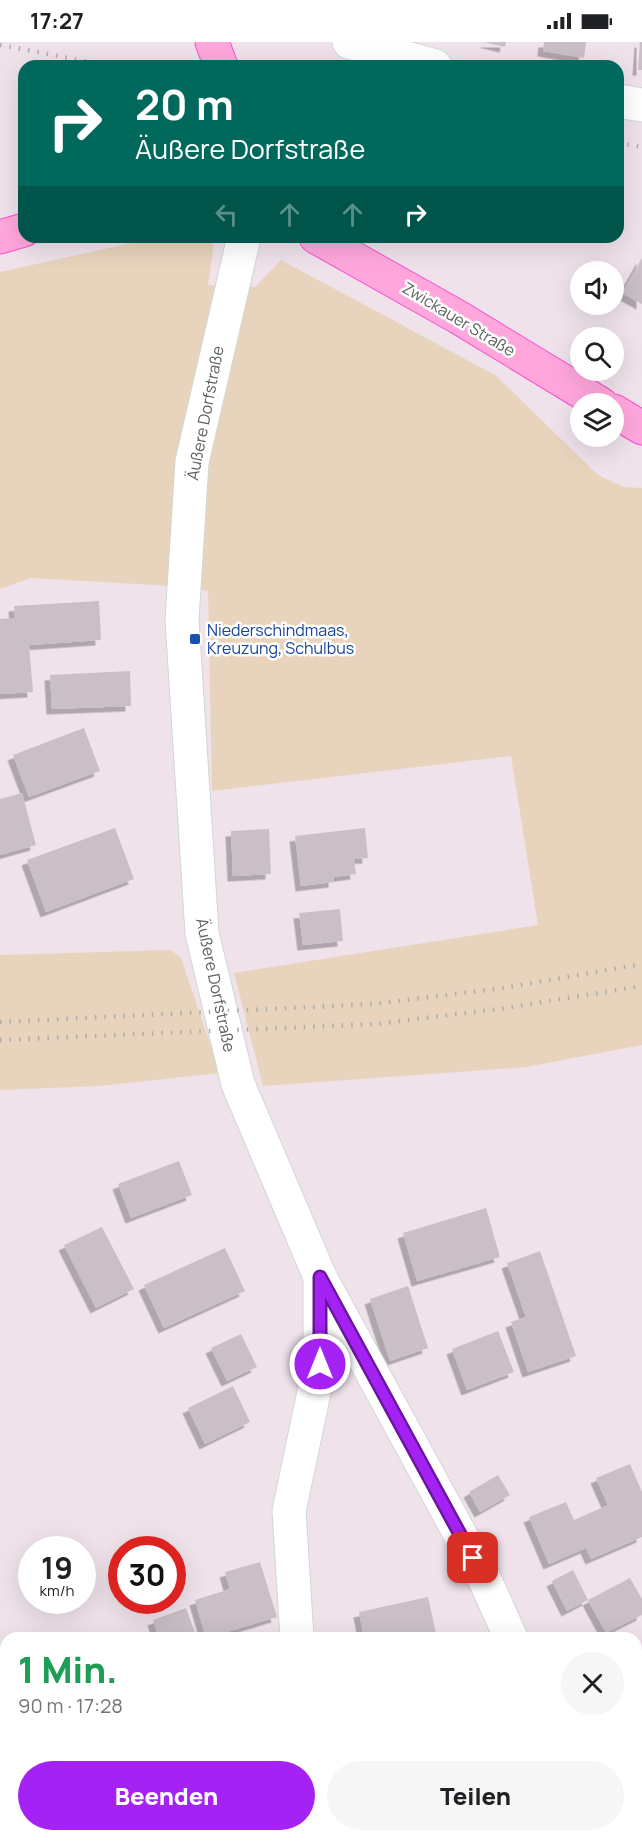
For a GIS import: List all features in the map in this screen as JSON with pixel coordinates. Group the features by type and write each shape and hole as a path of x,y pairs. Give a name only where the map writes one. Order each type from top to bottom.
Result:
{"main road":[{"path":"212,42 219,60"},
{"path":"0,237 18,232"},
{"name":"Zwickauer Straße","path":"327,243 448,311 583,393"},
{"path":"624,417 642,428"}],"street":[{"path":"349,42 414,60"},
{"path":"624,102 642,105"},
{"name":"Äußere Dorfstraße","path":"243,243 192,462 182,620 202,933 238,1084 320,1277 484,1578 508,1632"},
{"path":"297,1632 289,1511 320,1364 320,1277"}],"shaded area":[{"path":"131,243 210,243 214,244 208,285 255,287 281,260 495,375 598,475 623,487 642,488 642,1045 526,1067 263,1086 234,973 538,925 511,756 212,791 208,591 172,586 31,578 0,589 0,272"},
{"path":"171,950 181,958 220,1073 99,1086 0,1090 0,955"}],"building":[{"path":"484,42 506,42 505,47"},
{"path":"544,42 586,42 584,58 543,51"},
{"path":"640,42 642,42 642,70 638,70"},
{"path":"642,258 642,304 624,294 624,290"},
{"path":"99,601 101,640 29,645 33,692 0,694 0,619 15,618 14,606"},
{"path":"130,671 131,706 52,709 50,675"},
{"path":"84,728 100,771 29,797 13,755"},
{"path":"22,793 36,845 0,855 0,799"},
{"path":"115,828 134,879 46,912 27,860"},
{"path":"365,828 368,858 354,859 356,874 334,877 334,882 301,886 295,836"},
{"path":"269,829 271,874 233,876 231,831"},
{"path":"340,909 343,941 303,945 299,913"},
{"path":"179,1161 192,1195 131,1218 118,1184"},
{"path":"486,1208 500,1257 417,1281 403,1233"},
{"path":"102,1227 134,1289 96,1308 64,1245"},
{"path":"225,1248 245,1291 164,1328 144,1285"},
{"path":"540,1251 576,1356 528,1372 511,1322 526,1317 507,1263"},
{"path":"408,1286 428,1348 390,1361 370,1299"},
{"path":"498,1331 514,1372 467,1390 452,1349"},
{"path":"241,1334 257,1367 227,1381 211,1348"},
{"path":"233,1386 250,1422 205,1444 188,1408"},
{"path":"630,1464 642,1492 642,1537 591,1559 586,1548 549,1564 529,1517 566,1502 574,1520 608,1505 596,1478"},
{"path":"498,1475 510,1495 480,1512 469,1492"},
{"path":"260,1562 277,1617 226,1632 204,1632 195,1600 230,1589 225,1572"},
{"path":"573,1570 588,1600 567,1611 552,1581"},
{"path":"630,1578 642,1599 642,1615 605,1632 588,1600"},
{"path":"428,1597 436,1632 363,1632 359,1612"},
{"path":"186,1608 195,1632 157,1632 153,1620 170,1614 186,1614"}],"railway":[{"path":"0,45 79,60"},
{"path":"624,144 642,147"},
{"path":"0,1022 374,1004 503,988 642,964"},
{"path":"0,1040 376,1024 506,1008 642,986"}],"place":[{"name":"Niederschindmaas, Kreuzung, Schulbus","path":"195,639"}],"route":[{"path":"320,1364 320,1277 473,1558"}]}
